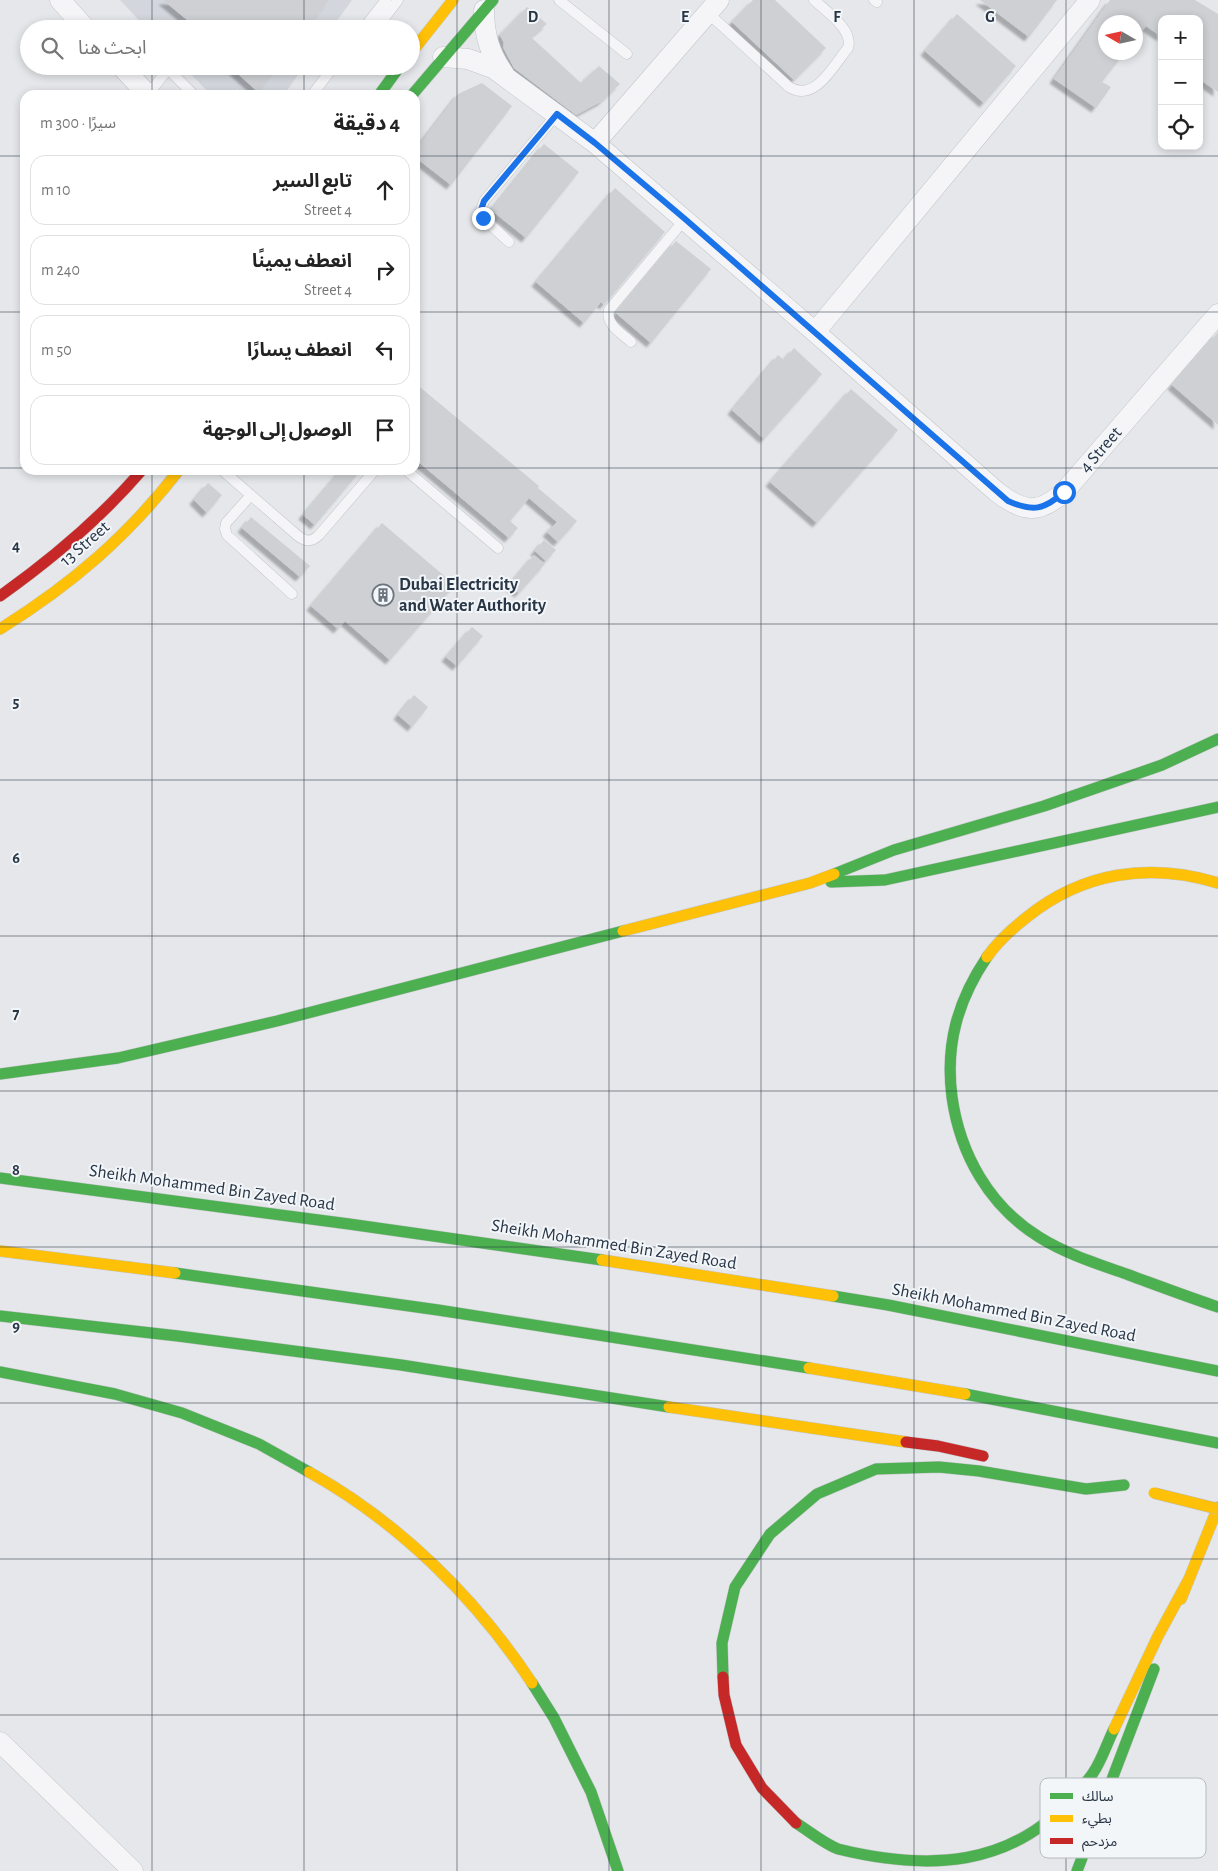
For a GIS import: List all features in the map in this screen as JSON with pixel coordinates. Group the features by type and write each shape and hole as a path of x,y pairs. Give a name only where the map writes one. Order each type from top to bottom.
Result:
{"main road":[{"path":"420,41 453,0"},
{"path":"416,90 488,5"},
{"path":"382,90 392,75"},
{"name":"13 Street","path":"0,596 81,534 120,497 138,475"},
{"name":"13 Street","path":"0,629 51,596 112,544 137,520 175,475"},
{"path":"0,1074 118,1058 277,1021 810,883 894,850 1044,806 1153,768 1218,738"},
{"path":"810,883 885,880 1218,807"},
{"path":"1214,1306 1055,1247 1031,1232 1009,1214 986,1185 963,1144 955,1116 951,1088 951,1060 960,1009 970,985 993,950 1009,931 1035,910 1064,893 1094,881 1127,874 1160,872 1193,876 1218,883"},
{"name":"Sheikh Mohammed Bin Zayed Road","path":"0,1178 340,1223 619,1263 830,1296 898,1307 1218,1371"},
{"path":"0,1251 334,1295 597,1334 860,1376 1218,1443"},
{"path":"0,1316 187,1337 410,1367 758,1421 938,1446 997,1459"},
{"path":"0,1372 112,1393 147,1402 217,1426 268,1448 315,1474 345,1493 402,1535 457,1586 495,1630 530,1678 551,1712 588,1783 602,1820 615,1867"},
{"path":"1040,1827 1021,1842 978,1860 934,1867 883,1863 836,1848 796,1823 762,1788 736,1745 724,1696 722,1643 735,1587 770,1534 817,1494 876,1469 939,1467 1086,1489 1124,1485"},
{"path":"1085,1477 1218,1508 1113,1778"},
{"path":"1089,1778 1093,1773 1158,1636 1190,1577"},
{"path":"1077,1871 1082,1858"}],"street":[{"path":"60,0 78,20"},
{"path":"815,332 1090,0"},
{"name":"4 Street","path":"488,5 486,38 493,57 504,74"},
{"path":"595,143 713,6"},
{"name":"4 Street","path":"443,57 468,59 504,74 595,143 685,219 997,492 1008,501 1022,507 1037,508 1050,504 1064,492 1218,314"},
{"path":"129,75 143,90"},
{"path":"0,1742 133,1871"}],"lane":[{"path":"371,20 386,0"},
{"path":"383,20 398,0"},
{"path":"559,0 627,54"},
{"path":"713,6 789,87 794,90 806,91 818,85 848,48 849,44 846,31 814,0"},
{"path":"152,90 164,75"},
{"path":"173,75 189,90"},
{"path":"316,90 327,75"},
{"path":"508,242 483,218 481,210 484,201 557,114"},
{"path":"631,342 609,322 607,316 609,310 685,219"},
{"path":"228,475 303,540 309,541 319,535 371,475"},
{"path":"412,475 498,548"},
{"path":"251,495 226,523 227,535 292,594"}],"shaded area":[{"path":"120,0 352,0 338,20 139,20"},
{"path":"192,75 298,75 287,90 206,90"}],"building":[{"path":"163,0 329,0 314,20 187,20"},
{"path":"753,0 775,0 826,48 794,80 732,22"},
{"path":"980,0 1057,0 1029,37"},
{"path":"1110,0 1195,0 1218,14 1218,92 1203,82 1203,15 1158,15 1158,34 1146,26 1143,30 1143,15 1099,15"},
{"path":"527,7 547,24 531,37 581,83 599,66 620,84 602,101 576,115 514,68 503,47 504,43 500,35"},
{"path":"957,14 1016,66 984,103 925,51"},
{"path":"1098,17 1098,60 1119,60 1102,82 1111,87 1096,108 1054,79"},
{"path":"239,75 271,75 260,90 256,90"},
{"path":"482,83 512,106 451,185 420,161 420,143 458,94"},
{"path":"544,144 579,172 526,238 491,210"},
{"path":"615,188 665,232 604,305 601,302 584,323 536,282"},
{"path":"676,241 711,269 651,343 616,313"},
{"path":"1218,332 1218,425 1172,385"},
{"path":"794,348 822,374 764,439 732,410 778,355 784,360"},
{"path":"420,387 539,486 538,488 577,521 558,542 547,532 557,522 529,498 510,521 518,528 509,538 420,463"},
{"path":"851,389 898,430 817,523 770,482"},
{"path":"337,475 357,475 315,525 303,515"},
{"path":"208,483 222,495 207,513 194,500"},
{"path":"251,517 310,566 300,577 242,528"},
{"name":"Dubai Electricity and Water Authority","path":"382,523 455,585 390,660 345,621 338,629 311,606"},
{"path":"544,540 556,550 546,561 535,551"},
{"path":"534,555 545,564 519,593 509,585"},
{"path":"472,627 483,636 457,666 446,657"},
{"path":"414,695 428,707 412,727 398,715"}],"traffic: fast":[{"path":"416,90 493,0"},
{"path":"383,90 393,75"},
{"path":"834,874 894,850 1044,806 1162,765 1218,739"},
{"path":"831,882 885,880 1218,807"},
{"path":"0,1074 118,1058 277,1021 623,931"},
{"path":"987,957 961,1006 952,1041 950,1059 950,1078 956,1118 962,1139 980,1177 1005,1210 1021,1224 1049,1243 1094,1263 1218,1307"},
{"path":"0,1178 349,1224 602,1260"},
{"path":"175,1273 438,1310 809,1368"},
{"path":"833,1296 888,1305 1218,1371"},
{"path":"0,1316 178,1336 401,1365 669,1407"},
{"path":"0,1372 115,1394 182,1413 259,1444 309,1472"},
{"path":"965,1394 1218,1443"},
{"path":"723,1677 722,1643 735,1587 770,1534 817,1494 876,1469 939,1467 979,1471 1086,1489 1124,1485"},
{"path":"1112,1778 1154,1669"},
{"path":"532,1683 554,1718 591,1792 618,1871"},
{"path":"1090,1778 1102,1757 1114,1729"},
{"path":"796,1823 838,1849 871,1856 936,1861 967,1858 996,1850 1024,1837 1040,1826"},
{"path":"1077,1871 1082,1858"}],"traffic: slow":[{"path":"420,42 453,0"},
{"path":"0,629 51,595 97,558 139,517 175,475"},
{"path":"987,957 1006,935 1048,902 1094,881 1118,875 1167,873 1218,883"},
{"path":"623,931 810,883 834,874"},
{"path":"0,1251 175,1273"},
{"path":"602,1260 833,1296"},
{"path":"809,1368 965,1394"},
{"path":"669,1407 906,1442"},
{"path":"309,1472 374,1514 433,1564 486,1621 532,1683"},
{"path":"1154,1493 1218,1509"},
{"path":"1181,1599 1218,1507"},
{"path":"1114,1729 1158,1636 1190,1577"}],"traffic: jam":[{"path":"0,596 75,538 138,475"},
{"path":"906,1442 938,1446 983,1456"},
{"path":"723,1677 724,1695 736,1745 762,1788 796,1823"}],"place":[{"name":"Dubai Electricity and Water Authority","path":"383,595"}],"route":[{"path":"483,218 481,210 484,201 557,114 595,143 685,219 1008,501 1022,507 1037,508 1050,504 1064,492"}]}
